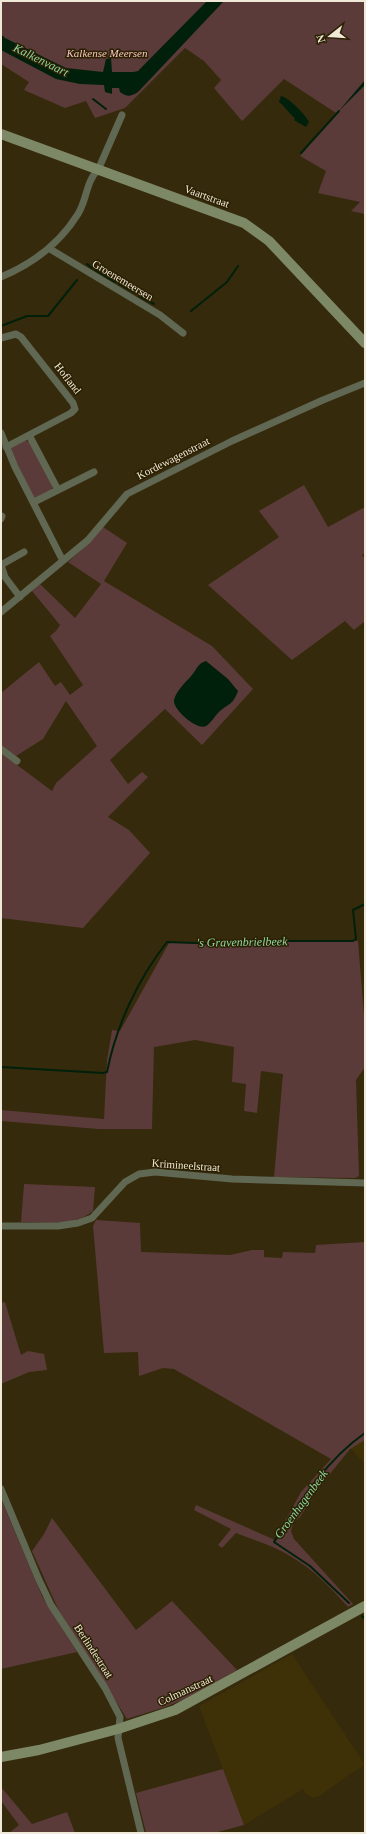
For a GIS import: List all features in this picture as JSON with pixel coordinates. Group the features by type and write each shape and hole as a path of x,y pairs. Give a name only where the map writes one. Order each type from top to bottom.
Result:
{"main road":[{"name":"Vaartstraat","path":"1,134 244,223 272,244 365,343"},
{"name":"Colmanstraat","path":"1,1757 38,1750 118,1729 175,1710 365,1606"}],"street":[{"path":"1,277 16,270 50,249 79,213 93,174 98,170 122,115"},
{"name":"Groenemeersen","path":"50,249 160,315 183,333"},
{"name":"Hofland","path":"1,338 16,334 21,337 73,403 75,409 71,413 6,447"},
{"name":"Kordewagenstraat","path":"1,612 88,540 126,494 232,441 323,400 365,384"},
{"path":"1,433 6,447 63,561"},
{"path":"29,435 58,490"},
{"path":"34,502 94,472"},
{"path":"20,597 4,577 1,565 24,552"},
{"path":"1,749 17,761"},
{"name":"Krimineelstraat","path":"1,1226 58,1226 78,1224 92,1218 125,1182 139,1174 155,1172 232,1179 365,1183"},
{"name":"Berlindestraat","path":"1,1489 51,1605 105,1688 120,1718 118,1738 141,1833"}],"shaded area":[{"path":"365,1440 365,1464 350,1448"},
{"path":"292,1654 365,1765 320,1796 313,1798 306,1794 303,1789 244,1825 199,1706"}],"green space":[{"name":"Kalkense Meersen","path":"1,1 365,1 365,214 351,211 360,202 318,193 326,171 300,156 336,113 284,79 242,121 214,88 221,80 204,61 185,48 125,108 95,118 86,101 65,108 24,90 29,82 1,64"},
{"path":"26,440 30,443 52,486 52,490 35,498 32,495 10,450 11,447"},
{"path":"304,485 328,527 365,507 365,553 362,555 365,559 365,621 354,630 345,621 292,660 208,585 279,537 259,511"},
{"path":"103,527 127,543 104,581 212,646 253,689 202,745 165,709 110,760 128,784 142,772 148,777 108,817 129,830 150,853 83,928 1,918 1,753 52,791 56,783 97,746 66,701 43,739 16,756 1,745 1,693 39,662 55,686 61,682 70,695 83,685 50,636 60,625 32,591 40,584 75,618 101,584 68,562 91,541"},
{"path":"358,941 365,1028 365,1067 356,1080 359,1176 355,1178 274,1177 283,1074 261,1071 257,1113 244,1111 246,1084 232,1082 234,1047 195,1040 154,1047 152,1129 98,1129 1,1121 1,1110 104,1119 107,1060 112,1030 120,1031 169,943"},
{"path":"24,1184 95,1187 93,1211 85,1216 68,1222 21,1222"},
{"path":"96,1220 140,1223 141,1252 230,1255 252,1250 264,1250 264,1257 282,1258 283,1252 315,1253 316,1245 365,1242 365,1440 350,1449 317,1490 300,1517 293,1523 291,1531 294,1539 353,1604 348,1607 314,1573 284,1552 271,1546 236,1533 222,1548 218,1545 231,1529 194,1510 196,1505 275,1540 301,1492 331,1459 174,1369 163,1368 139,1376 138,1352 104,1353 93,1226"},
{"path":"5,1302 21,1355 28,1351 44,1354 47,1370 29,1372 1,1384 1,1303"},
{"path":"1,1499 42,1596 77,1652 1,1669"},
{"path":"52,1518 136,1630 172,1601 237,1670 185,1699 127,1719 59,1611 32,1551 44,1534"},
{"path":"223,1769 244,1825 214,1833 146,1833 136,1793"},
{"path":"1,1787 32,1824 67,1812 75,1833 9,1833 19,1825 1,1801"}],"water":[{"name":"Kalkenvaart","path":"207,1 224,1 138,92 131,96 122,94 119,88 112,88 112,94 105,92 104,85 80,84 56,79 1,50 1,34 5,38 66,68 103,72 106,59 111,58 112,72 138,71"},
{"path":"365,80 365,85 338,112"},
{"path":"281,96 292,103 304,115 309,122 306,127 294,120 295,118 279,102"},
{"path":"206,661 228,679 238,691 232,702 221,710 208,725 202,727 191,722 181,714 174,704 174,700 179,690 198,667"}],"waterway":[{"path":"93,99 106,109"},
{"path":"301,153 339,111"},
{"path":"87,264 92,268"},
{"path":"191,311 227,282 238,266"},
{"path":"95,270 115,282"},
{"path":"1,326 27,316 48,316 77,280"},
{"path":"119,284 135,293"},
{"path":"139,296 154,304"},
{"name":"'s Gravenbrielbeek","path":"1,1067 107,1072 122,1020 147,971 167,942 222,944 243,941 353,941 356,939 353,910 365,904"},
{"name":"Groenhagenbeek","path":"349,1603 310,1566 274,1542 303,1497 314,1483 338,1456 365,1433"},
{"name":"Groenhagenbeek","path":"362,1616 365,1619"}]}
